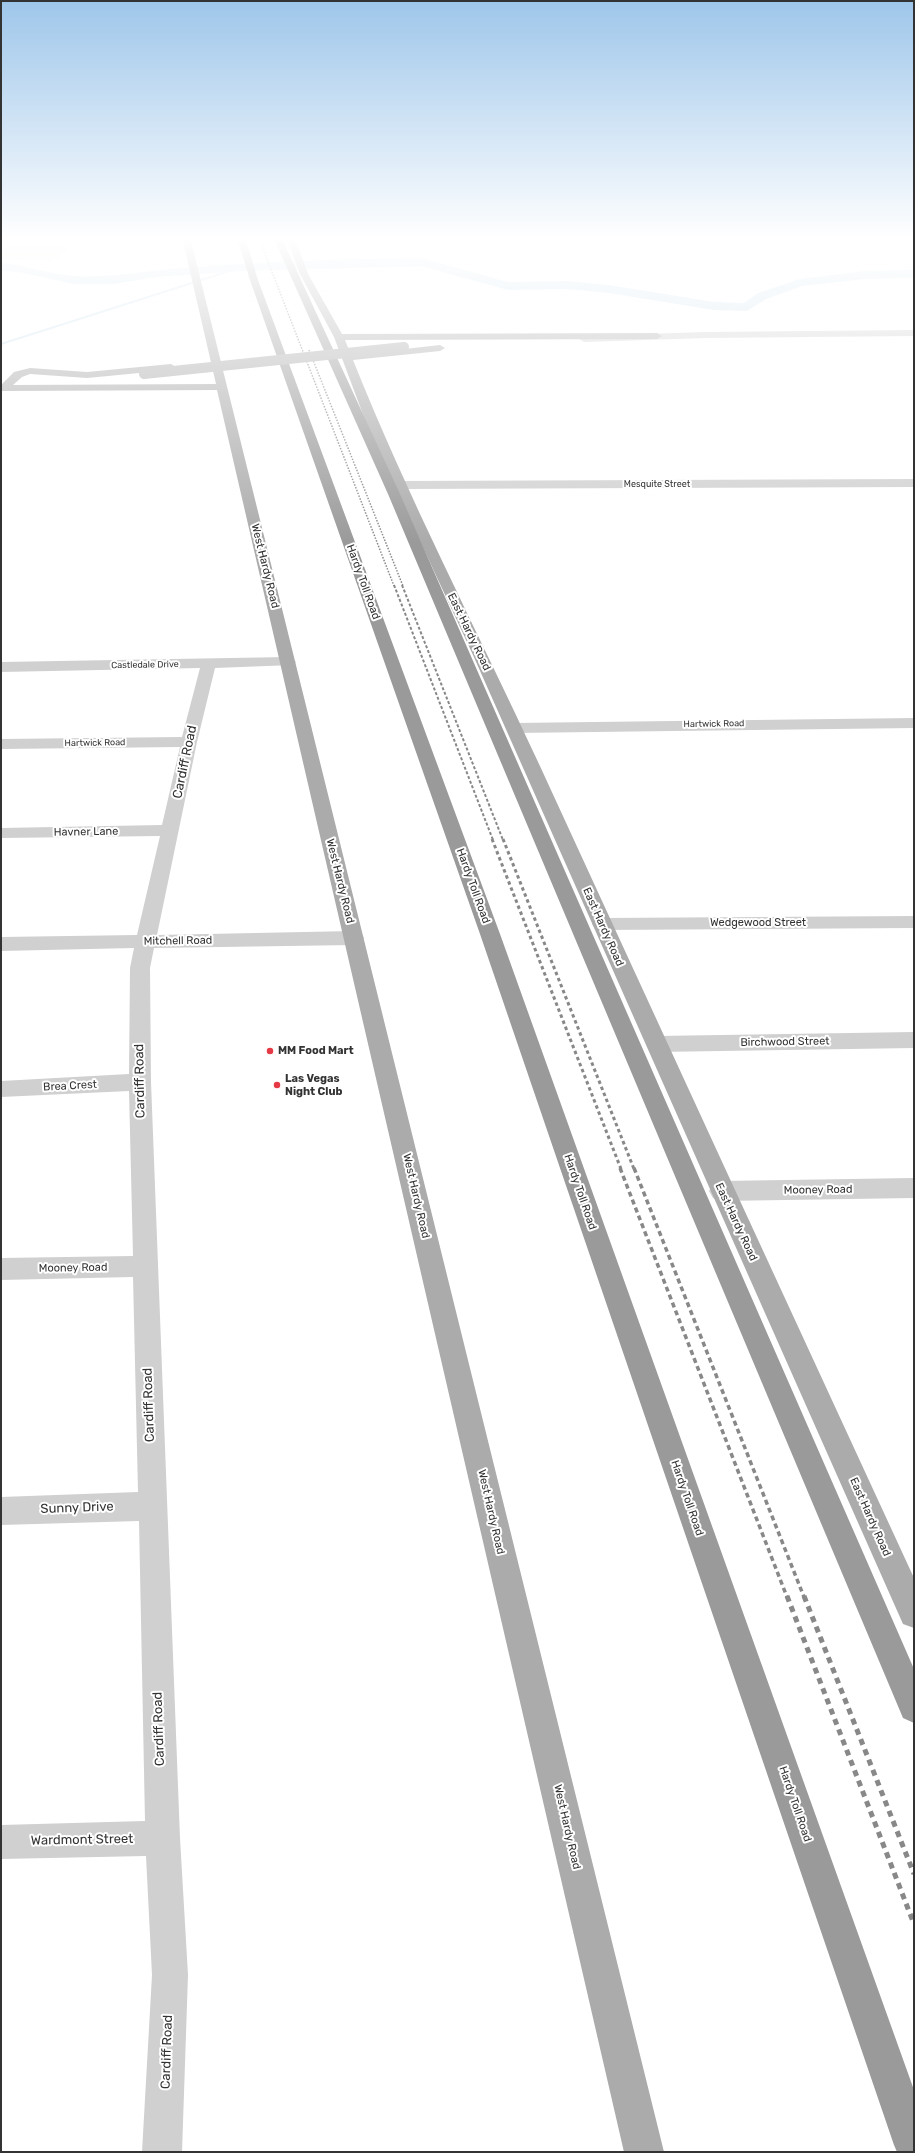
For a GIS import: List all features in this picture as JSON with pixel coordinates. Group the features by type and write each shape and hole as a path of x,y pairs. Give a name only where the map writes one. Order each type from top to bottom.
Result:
{"highway":[{"name":"Hardy Toll Road","path":"276,341 490,934 914,2145"},
{"path":"326,341 394,494 914,1707"}],"main road":[{"name":"West Hardy Road","path":"211,341 288,662 304,737 354,938 644,2152"},
{"name":"East Hardy Road","path":"341,341 373,425 400,485 514,728 914,1613"},
{"path":"357,341 355,344 360,350 367,353 382,354"},
{"path":"4,386 144,374 465,341"},
{"path":"576,349 585,344 585,341"},
{"path":"348,358 489,344 540,346"},
{"path":"4,386 17,374 28,371 43,370 59,374 85,375 186,366 207,363 215,358"},
{"path":"183,387 195,384 201,379 198,368 186,366"},
{"path":"4,386 221,388"}],"street":[{"name":"Mesquite Street","path":"400,485 914,483"},
{"name":"Castledale Drive","path":"1,667 288,662"},
{"name":"Cardiff Road","path":"162,2152 170,1975 162,1838 152,1506 140,1082 140,968 189,742 208,664"},
{"name":"Hartwick Road","path":"514,728 914,723"},
{"name":"Hartwick Road","path":"1,744 189,742"},
{"name":"Havner Lane","path":"1,833 171,830"},
{"name":"Wedgewood Street","path":"602,924 914,922"},
{"name":"Mitchell Road","path":"1,944 354,938"},
{"name":"Birchwood Street","path":"657,1044 914,1040"},
{"name":"Brea Crest","path":"1,1089 140,1082"},
{"name":"Mooney Road","path":"722,1191 914,1188"},
{"name":"Mooney Road","path":"1,1269 145,1266"},
{"name":"Sunny Drive","path":"1,1510 152,1506"},
{"name":"Wardmont Street","path":"1,1842 162,1838"}],"waterway":[{"path":"1,344 9,341"}],"railway":[{"path":"299,341 394,586"},
{"path":"309,350 403,586"},
{"path":"394,585 493,840"},
{"path":"402,585 503,840"},
{"path":"492,839 621,1169"},
{"path":"503,839 634,1169"},
{"path":"620,1168 787,1597"},
{"path":"634,1168 804,1597"},
{"path":"787,1596 914,1924"},
{"path":"804,1596 914,1874"}],"place":[{"name":"MM Food Mart","path":"270,1051"},
{"name":"Las Vegas Night Club","path":"277,1085"}]}
